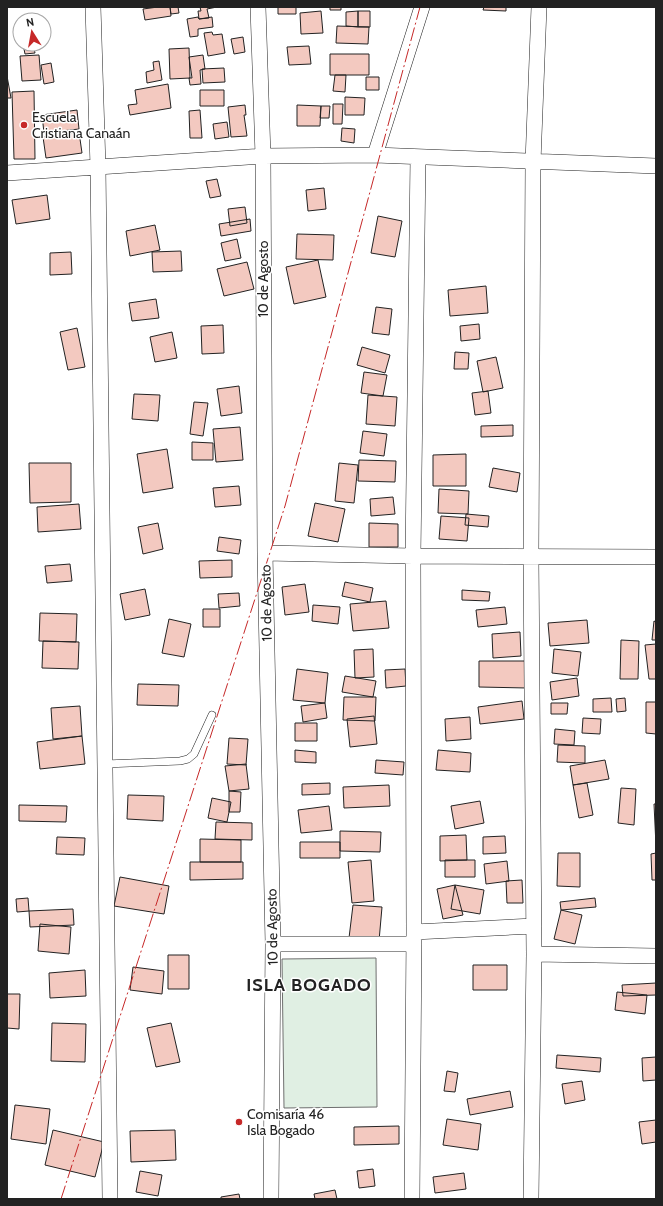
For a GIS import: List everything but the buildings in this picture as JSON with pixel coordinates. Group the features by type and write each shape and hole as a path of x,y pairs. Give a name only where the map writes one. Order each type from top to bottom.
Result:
{"street":[{"path":"93,7 98,167 110,1199"},
{"name":"10 de Agosto","path":"258,7 263,156 265,553 273,944 271,1199"},
{"path":"375,155 422,7"},
{"path":"531,1199 534,954 531,556 533,162 539,7"},
{"path":"7,173 263,156 375,155 656,166"},
{"path":"412,1199 414,556 418,157"},
{"path":"265,553 414,556 656,557"},
{"path":"273,944 414,938 534,926"},
{"path":"534,954 656,956"}],"lane":[{"path":"105,764 180,761 188,759 194,754 212,715"}],"green space":[{"path":"376,958 377,1107 284,1108 282,959"}],"power":[{"path":"61,1199 285,506 420,7"}],"place":[{"name":"Escuela Cristiana Canaán","path":"24,125"},
{"name":"Comisaría 46 Isla Bogado","path":"239,1122"}],"district":[{"name":"ISLA BOGADO","path":"309,985"}]}
